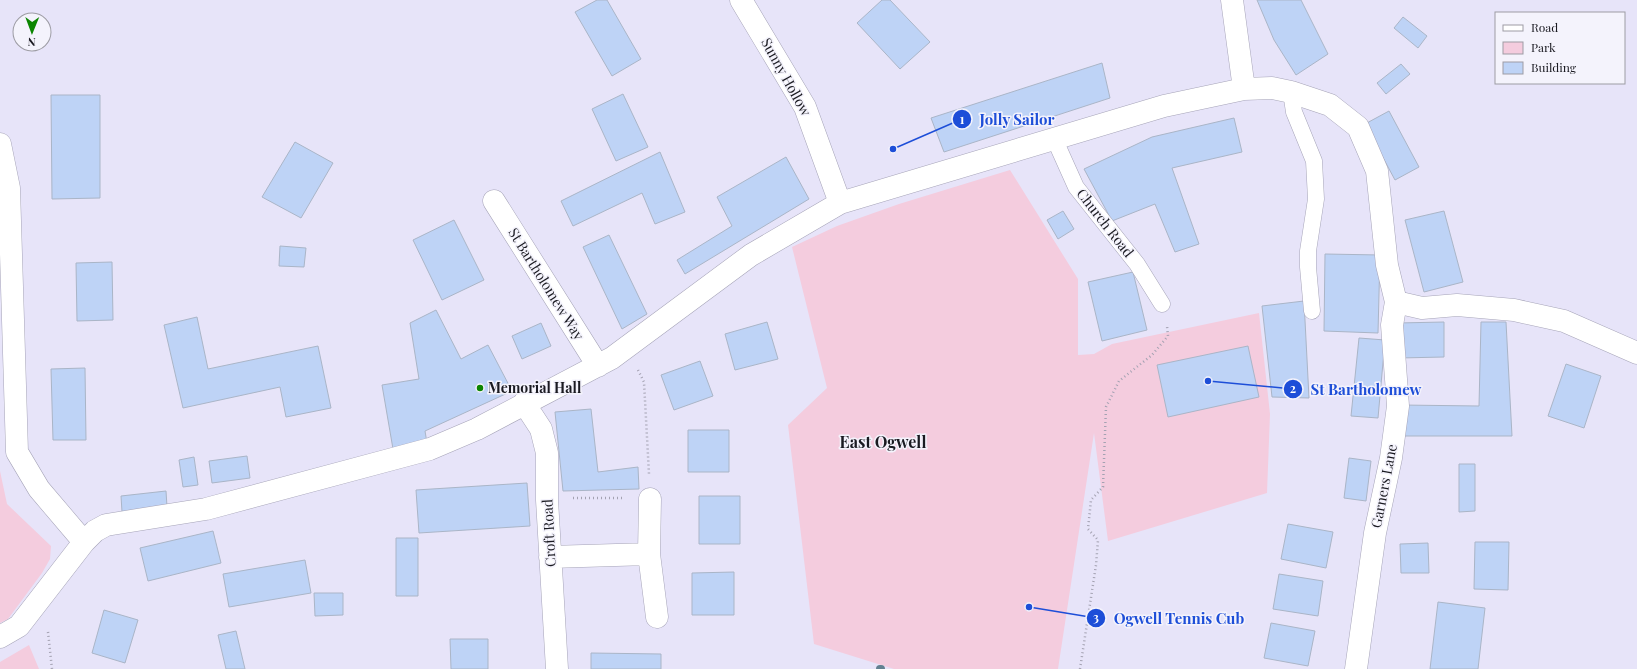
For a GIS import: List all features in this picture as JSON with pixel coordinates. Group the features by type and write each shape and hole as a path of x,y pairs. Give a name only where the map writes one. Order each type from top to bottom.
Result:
{"street":[{"name":"Sunny Hollow","path":"741,0 805,107 840,203"},
{"path":"1232,0 1244,88"},
{"path":"0,637 20,626 84,542 95,531 106,525 206,509 430,449 477,429 524,403 598,366 751,255 840,203 1164,106 1244,88 1272,88 1291,92 1330,105 1358,127 1377,171 1387,265 1396,302 1422,308 1457,305 1514,310 1564,321 1637,353"},
{"path":"0,144 9,188 17,452 39,489 84,542"},
{"name":"St Bartholomew Way","path":"494,201 598,366"},
{"name":"Garners Lane","path":"1356,669 1374,533 1391,458 1398,406 1392,325 1396,302"},
{"name":"Croft Road","path":"524,403 541,429 547,453 547,500 557,669"},
{"path":"650,499 649,554 657,618"},
{"path":"550,557 649,554"}],"lane":[{"path":"1291,92 1294,112 1314,161 1316,199 1308,251 1312,311"},
{"name":"Church Road","path":"1054,138 1076,187 1137,264 1162,304"}],"path":[{"path":"1080,669 1096,565 1098,540 1088,528 1091,500 1103,487 1106,407 1119,381 1152,355 1168,336 1169,331 1162,304"},
{"path":"547,500 593,497 650,499 644,382 626,346"}],"green space":[{"path":"1010,170 1078,279 1078,355 1094,354 1112,344 1259,313 1270,414 1267,493 1108,541 1094,433 1058,669 894,669 814,644 788,425 827,388 792,247 837,226 899,204"},
{"path":"0,471 7,504 51,546 50,559 42,573 8,619 0,623"},
{"path":"29,645 39,669 0,669 0,662"}],"building":[{"path":"597,0 607,0 641,59 612,76 575,12"},
{"path":"882,0 890,0 930,42 900,69 857,23"},
{"path":"1257,0 1301,0 1328,54 1296,75 1274,40"},
{"path":"1403,17 1427,36 1418,48 1394,28"},
{"path":"1102,63 1110,98 944,152 931,118"},
{"path":"1401,64 1410,74 1386,94 1377,83"},
{"path":"623,94 648,147 616,161 592,109"},
{"path":"51,95 100,95 100,198 52,199"},
{"path":"1389,111 1419,167 1395,180 1365,124"},
{"path":"1234,118 1242,152 1172,168 1199,244 1175,252 1155,204 1112,221 1084,169 1152,137"},
{"path":"295,142 333,163 301,218 262,197"},
{"path":"660,152 685,212 655,224 642,193 573,226 561,201"},
{"path":"786,157 809,199 685,274 677,260 732,226 717,197"},
{"path":"1063,211 1074,229 1058,239 1047,220"},
{"path":"1444,211 1463,282 1424,292 1405,220"},
{"path":"454,220 484,280 442,300 413,240"},
{"path":"609,235 647,314 622,329 583,247"},
{"path":"280,246 306,248 304,267 279,266"},
{"path":"1325,254 1380,255 1378,333 1324,331"},
{"path":"112,262 113,320 77,321 76,263"},
{"path":"1133,272 1147,330 1102,341 1088,282"},
{"path":"1304,301 1309,398 1272,397 1262,306"},
{"path":"436,310 461,359 488,345 512,391 425,431 427,443 393,449 382,385 419,379 410,323"},
{"path":"197,317 208,369 318,346 331,408 286,417 280,387 183,408 164,325"},
{"path":"767,322 778,359 735,370 725,334"},
{"path":"1444,322 1444,357 1399,358 1398,323"},
{"path":"1481,322 1506,322 1512,436 1400,436 1401,405 1479,406"},
{"path":"541,323 551,346 522,359 512,336"},
{"path":"1359,338 1385,340 1378,418 1351,416"},
{"path":"1248,346 1259,397 1168,417 1157,365"},
{"path":"700,361 713,396 674,410 661,375"},
{"path":"1566,364 1601,376 1584,428 1548,416"},
{"path":"85,368 86,440 53,440 51,369"},
{"path":"591,409 598,472 638,467 639,489 563,491 555,412"},
{"path":"688,430 729,430 729,472 688,472"},
{"path":"247,456 250,478 212,483 209,461"},
{"path":"194,457 198,485 183,487 179,460"},
{"path":"1349,458 1371,461 1366,501 1344,498"},
{"path":"1459,464 1475,464 1475,511 1459,512"},
{"path":"527,483 530,526 419,533 416,490"},
{"path":"166,491 167,507 122,512 121,496"},
{"path":"699,496 740,496 740,544 699,544"},
{"path":"1288,524 1333,532 1326,568 1281,559"},
{"path":"213,531 221,563 148,581 140,548"},
{"path":"396,538 418,538 418,596 396,596"},
{"path":"1475,542 1509,542 1508,590 1474,589"},
{"path":"1428,543 1429,573 1401,573 1400,544"},
{"path":"305,560 311,593 229,607 223,574"},
{"path":"734,572 734,615 692,615 692,573"},
{"path":"1279,574 1323,581 1318,616 1273,609"},
{"path":"314,593 343,593 343,615 315,616"},
{"path":"1438,602 1485,608 1478,669 1430,669"},
{"path":"104,610 138,620 125,663 92,653"},
{"path":"1271,623 1315,631 1308,666 1264,658"},
{"path":"236,631 245,669 226,669 218,635"},
{"path":"450,639 488,639 488,669 451,669"},
{"path":"591,653 661,654 661,669 591,669"}],"place":[{"name":"Jolly Sailor","path":"893,149"},
{"name":"St Bartholomew","path":"1208,381"},
{"name":"Memorial Hall","path":"480,388"},
{"name":"Ogwell Tennis Cub","path":"1029,607"}],"district":[{"name":"East Ogwell","path":"883,442"}]}
